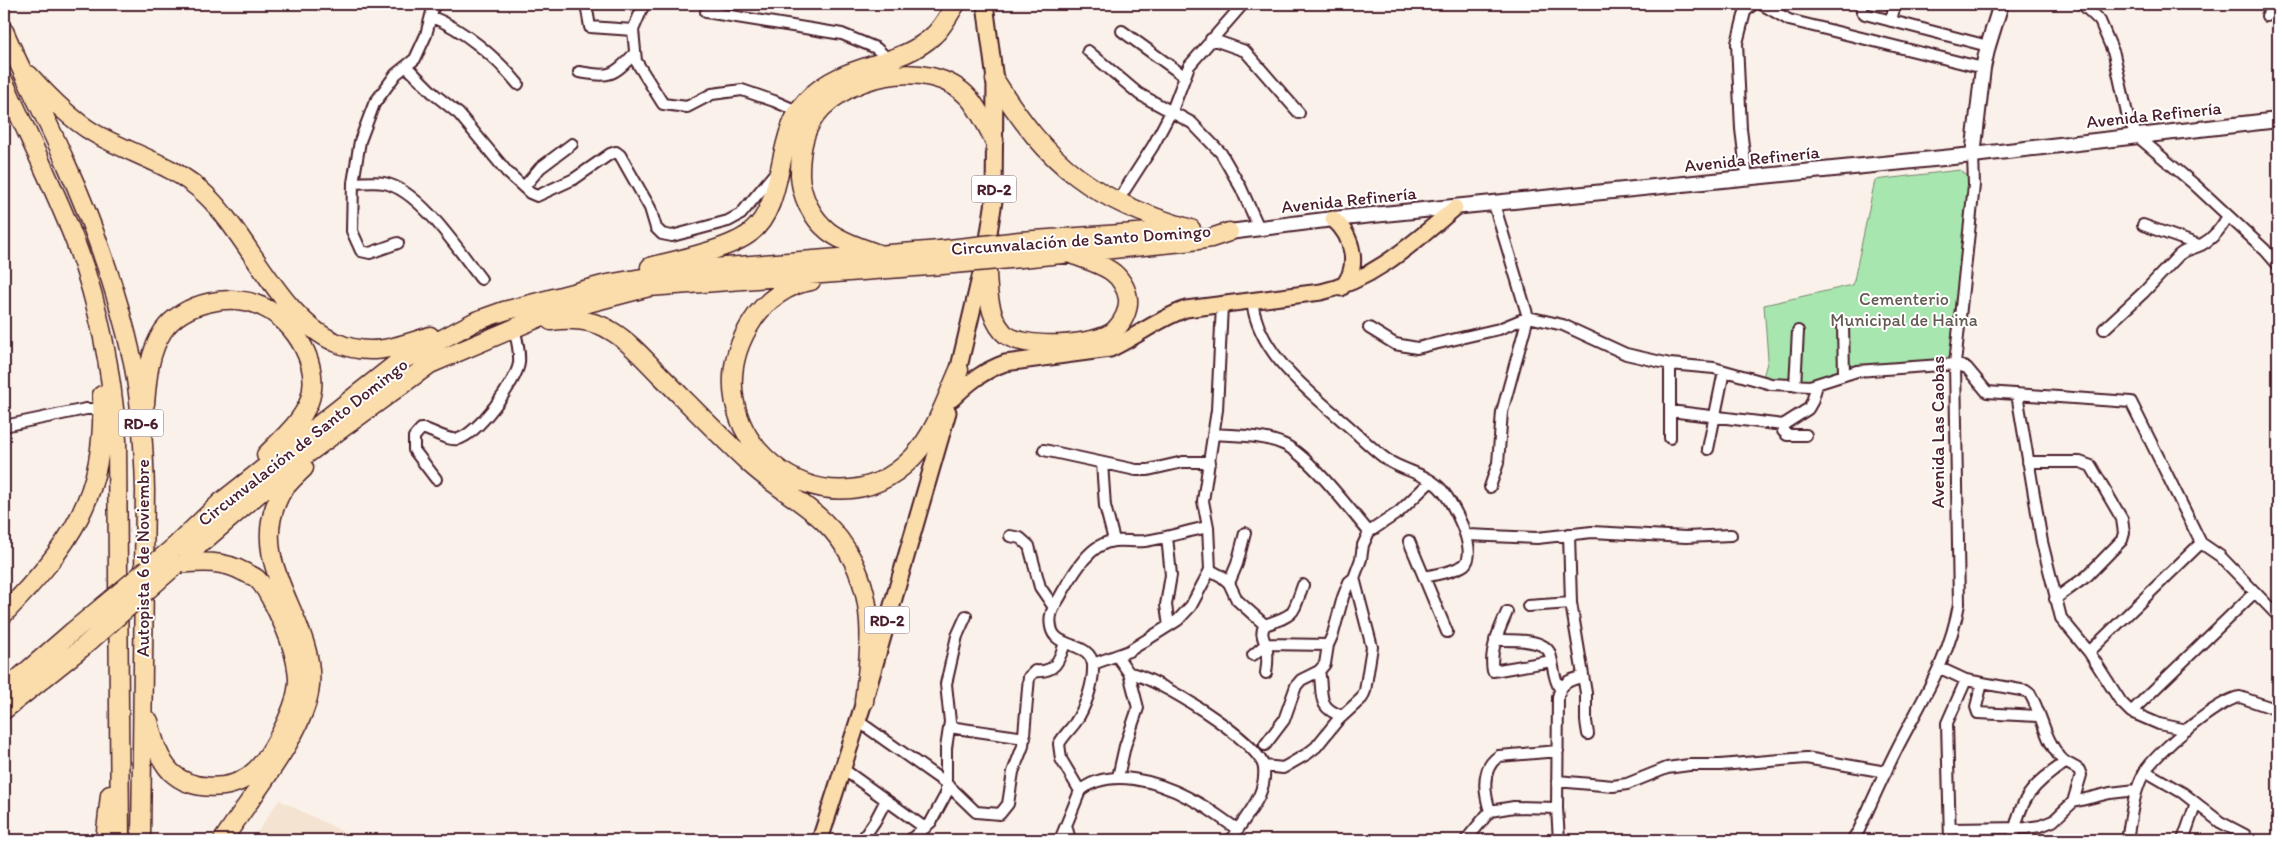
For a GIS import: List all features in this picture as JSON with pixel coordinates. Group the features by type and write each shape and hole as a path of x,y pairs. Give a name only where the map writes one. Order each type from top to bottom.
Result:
{"highway":[{"path":"607,284 622,274 735,242 749,235 757,228 765,214 782,165 785,145 797,111 818,89 839,75 889,60 908,52 935,34 956,4"},
{"name":"Autopista 6 de Noviembre","path":"4,31 66,162 114,292 133,363 144,442 141,840"},
{"path":"18,64 51,99 94,133 177,172 207,195 275,286 305,322 334,342 363,350 388,350 476,321"},
{"path":"881,255 838,238 818,221 806,202 800,182 800,161 803,142 811,123 829,101 845,91 894,75 915,73 932,76 949,84 968,97 982,116 994,140"},
{"path":"995,80 1015,112 1045,150 1065,169 1089,187 1117,202 1160,220 1191,229"},
{"name":"Autopista 6 de Noviembre","path":"4,82 76,243 107,352 114,399 116,432 120,840"},
{"name":"Circunvalación de Santo Domingo","path":"6,704 72,632 252,499 344,426 430,364 550,313 608,296 649,287 866,270 941,258 1191,229 1209,228 1229,232"},
{"name":"Circunvalación de Santo Domingo","path":"1020,250 1069,253 1184,242 1211,238 1229,232"},
{"path":"986,252 990,309 995,322 1004,334 1014,340 1042,344 1102,337 1115,331 1125,316 1128,303 1127,290 1112,271 1069,253"},
{"name":"Circunvalación de Santo Domingo","path":"6,704 83,647 175,556 221,502 396,363 476,321 504,311 607,284 713,268 881,255 941,258"},
{"path":"866,270 807,282 791,288 773,298 758,312 746,331 736,356 733,380 735,403 742,425 753,446 768,462 811,486 832,489 853,488 875,483 897,471 914,457 938,418 959,370"},
{"path":"144,442 146,389 150,362 164,329 178,316 198,306 212,302 237,300 263,306 284,321 304,348 312,383 309,401 298,420 221,502"},
{"path":"4,614 52,560 80,521 91,493 98,466 103,409 95,307"},
{"path":"514,328 530,327 568,318 584,320 613,332 656,371 751,465 812,509 828,524 853,561 868,605 871,650 864,702"},
{"path":"223,840 293,735 306,708 310,687 311,667 306,644 276,574 271,552 273,516 279,496 290,482 344,426"},
{"path":"142,689 153,742 172,773 191,784 213,788 230,784 248,776 264,761 278,739 294,702 298,682 291,641 270,598 257,579 225,563 175,556"},
{"path":"105,840 118,667"}],"main road":[{"name":"RD-2","path":"820,840 864,702 952,399 986,252 994,201 995,80 985,4"},
{"name":"Avenida Las Caobas","path":"1973,155 1983,68 2001,4"},
{"name":"Avenida Refinería","path":"1229,232 1333,219 1973,155 2278,120"},
{"path":"952,399 978,376 1005,363 1110,349 1124,343 1167,316 1186,308 1222,305 1341,288 1383,265 1455,208"},
{"path":"1333,219 1342,227 1348,237 1353,255 1352,270 1349,278 1341,288"}],"street":[{"path":"398,243 370,253 361,251 352,231 353,183 360,140 374,104 396,74 415,59 432,17 434,4"},
{"path":"586,4 590,27 633,30"},
{"path":"644,4 633,30 636,61 663,104 687,107 712,94 742,90 797,111"},
{"path":"1117,202 1153,146 1171,112 1189,66 1243,4"},
{"path":"1747,178 1741,129 1737,43 1745,12 1753,4"},
{"path":"1761,4 1789,20 1983,68"},
{"path":"1861,4 1862,11 1865,14 1988,46"},
{"path":"1892,21 1895,4"},
{"path":"2082,4 2100,21 2114,54 2128,118 2136,136 2228,216 2278,265"},
{"path":"2267,16 2275,4"},
{"path":"706,12 842,34 876,48 889,60"},
{"path":"432,17 450,24 505,68 518,84"},
{"path":"1122,31 1184,76"},
{"path":"1211,40 1245,51 1299,113"},
{"path":"1088,51 1139,94 1192,123 1220,153 1242,188 1259,228"},
{"path":"578,72 609,75 617,72 635,53"},
{"path":"406,66 434,94 459,114 507,172 537,196 574,180 616,152 620,155 650,208 656,228 662,234 672,236 728,221 741,214 782,165"},
{"path":"524,187 540,168 572,144"},
{"name":"Avenida Las Caobas","path":"1852,840 1859,830 1886,772 1940,668 1954,632 1958,604 1955,364 1974,185 1973,155"},
{"path":"353,183 384,183 409,195 434,219 481,279"},
{"path":"1490,487 1498,463 1502,412 1528,317 1494,204"},
{"path":"2104,329 2144,292 2178,254 2199,246 2216,234 2228,216"},
{"path":"2143,224 2199,246"},
{"path":"1252,301 1256,322 1293,378 1387,459 1432,481 1444,492 1466,535 1469,554 1464,565 1424,577"},
{"path":"1093,664 1117,656 1144,643 1169,626 1191,606 1210,570 1208,527 1203,501 1219,391 1222,305"},
{"path":"1369,328 1395,344 1417,348 1499,329 1528,317 1562,325 1626,354 1670,364 1724,371 1771,384 1817,385 1857,371 1955,364 1968,368 1987,392 2131,402 2201,542 2220,556 2278,616"},
{"path":"1843,326 1844,374"},
{"path":"436,478 414,450 414,437 421,429 425,429 455,440 462,438 477,427 516,375 519,350 514,328"},
{"path":"1795,386 1798,331"},
{"path":"1670,364 1670,438"},
{"path":"1708,449 1724,371"},
{"path":"1670,410 1783,425 1808,409 1817,385"},
{"path":"2017,394 2042,542 2061,618 2089,652 2121,702 2131,712 2159,724 2187,730"},
{"path":"4,426 86,409 103,409"},
{"path":"1783,425 1783,431 1787,435 1806,435"},
{"path":"1214,434 1273,440 1291,448 1308,461 1368,532"},
{"path":"1044,450 1068,454 1118,468 1148,470 1183,462 1210,462"},
{"path":"2028,462 2080,462 2091,466 2124,525 2122,540 2087,576 2055,599"},
{"path":"1102,463 1105,506 1114,540"},
{"path":"1265,745 1284,720 1296,686 1301,680 1320,671 1325,664 1328,645 1343,597 1354,578 1368,532 1399,512 1432,481"},
{"path":"1080,790 1061,759 1059,744 1075,724 1084,705 1090,685 1093,664 1088,654 1082,649 1055,637 1051,628 1050,616 1053,606 1077,568 1103,543 1114,540 1144,541 1208,527"},
{"path":"1229,583 1245,532"},
{"path":"1466,535 1537,538 1592,532 1686,538 1731,535"},
{"path":"1569,534 1571,603 1586,693 1588,734"},
{"path":"1010,536 1020,538 1029,546 1040,587 1053,606"},
{"path":"1166,536 1171,576 1166,605 1169,626"},
{"path":"1409,541 1447,632"},
{"path":"2089,652 2201,542"},
{"path":"1210,570 1229,583 1237,600 1266,625"},
{"path":"1264,766 1283,768 1307,754 1316,747 1342,716 1357,704 1365,691 1372,647 1354,578"},
{"path":"1266,673 1268,651 1262,638 1262,630 1266,625 1282,620 1292,614 1303,585"},
{"path":"2131,712 2255,592"},
{"path":"1528,606 1571,603"},
{"path":"1506,612 1495,640 1493,671 1498,672 1552,662"},
{"path":"910,840 925,828 943,802 947,784 945,766 949,727 946,689 947,673 957,636 966,616"},
{"path":"1495,640 1527,641 1544,646 1548,650 1556,683 1560,689"},
{"path":"858,721 947,784 976,812 1000,814 1008,804 1014,772 1025,738 1029,677 1035,671 1046,671 1056,666 1066,643"},
{"path":"1252,655 1266,644 1328,645"},
{"path":"1117,656 1129,673 1138,708 1118,777"},
{"path":"1940,668 1966,680 2026,691 2033,698 2048,740 2065,763 2076,767 2081,775 2073,802"},
{"path":"1320,671 1321,694 1324,705 1332,713 1342,716"},
{"path":"1129,673 1146,678 1209,714 1246,742 1264,766 1264,781 1260,795 1231,840"},
{"path":"1559,840 1557,712 1560,689 1570,680 1583,677"},
{"path":"1950,840 1947,723 1966,680"},
{"path":"1982,683 1976,707 1978,713 2038,716"},
{"path":"2127,840 2136,790 2145,771 2158,756 2187,730 2226,700 2234,698 2240,697 2278,710"},
{"path":"949,727 1025,738"},
{"path":"1490,811 1486,788 1487,770 1491,762 1499,756 1558,751"},
{"path":"1557,781 1612,786 1627,784 1667,768 1689,764 1720,765 1806,758 1886,772"},
{"path":"2013,840 2015,828 2031,790 2048,774 2065,763"},
{"path":"843,769 925,828"},
{"path":"2145,771 2183,793 2227,827 2245,835 2248,840"},
{"path":"1060,840 1080,790 1085,786 1118,777 1163,787 1180,793 1191,798 1237,829"},
{"path":"1950,829 2040,826 2052,821 2073,802 2110,793 2136,790"},
{"path":"862,840 886,800"},
{"path":"2183,840 2196,803"},
{"path":"1466,840 1490,811 1514,807 1557,808"},
{"path":"1066,825 1070,840"},
{"path":"1859,830 1865,840"}],"shaded area":[{"path":"279,800 360,840 252,840"}],"green space":[{"name":"Cementerio Municipal de Haina","path":"1960,170 1971,179 1955,364 1857,371 1817,385 1762,381 1768,359 1764,305 1853,285 1875,180"}]}
